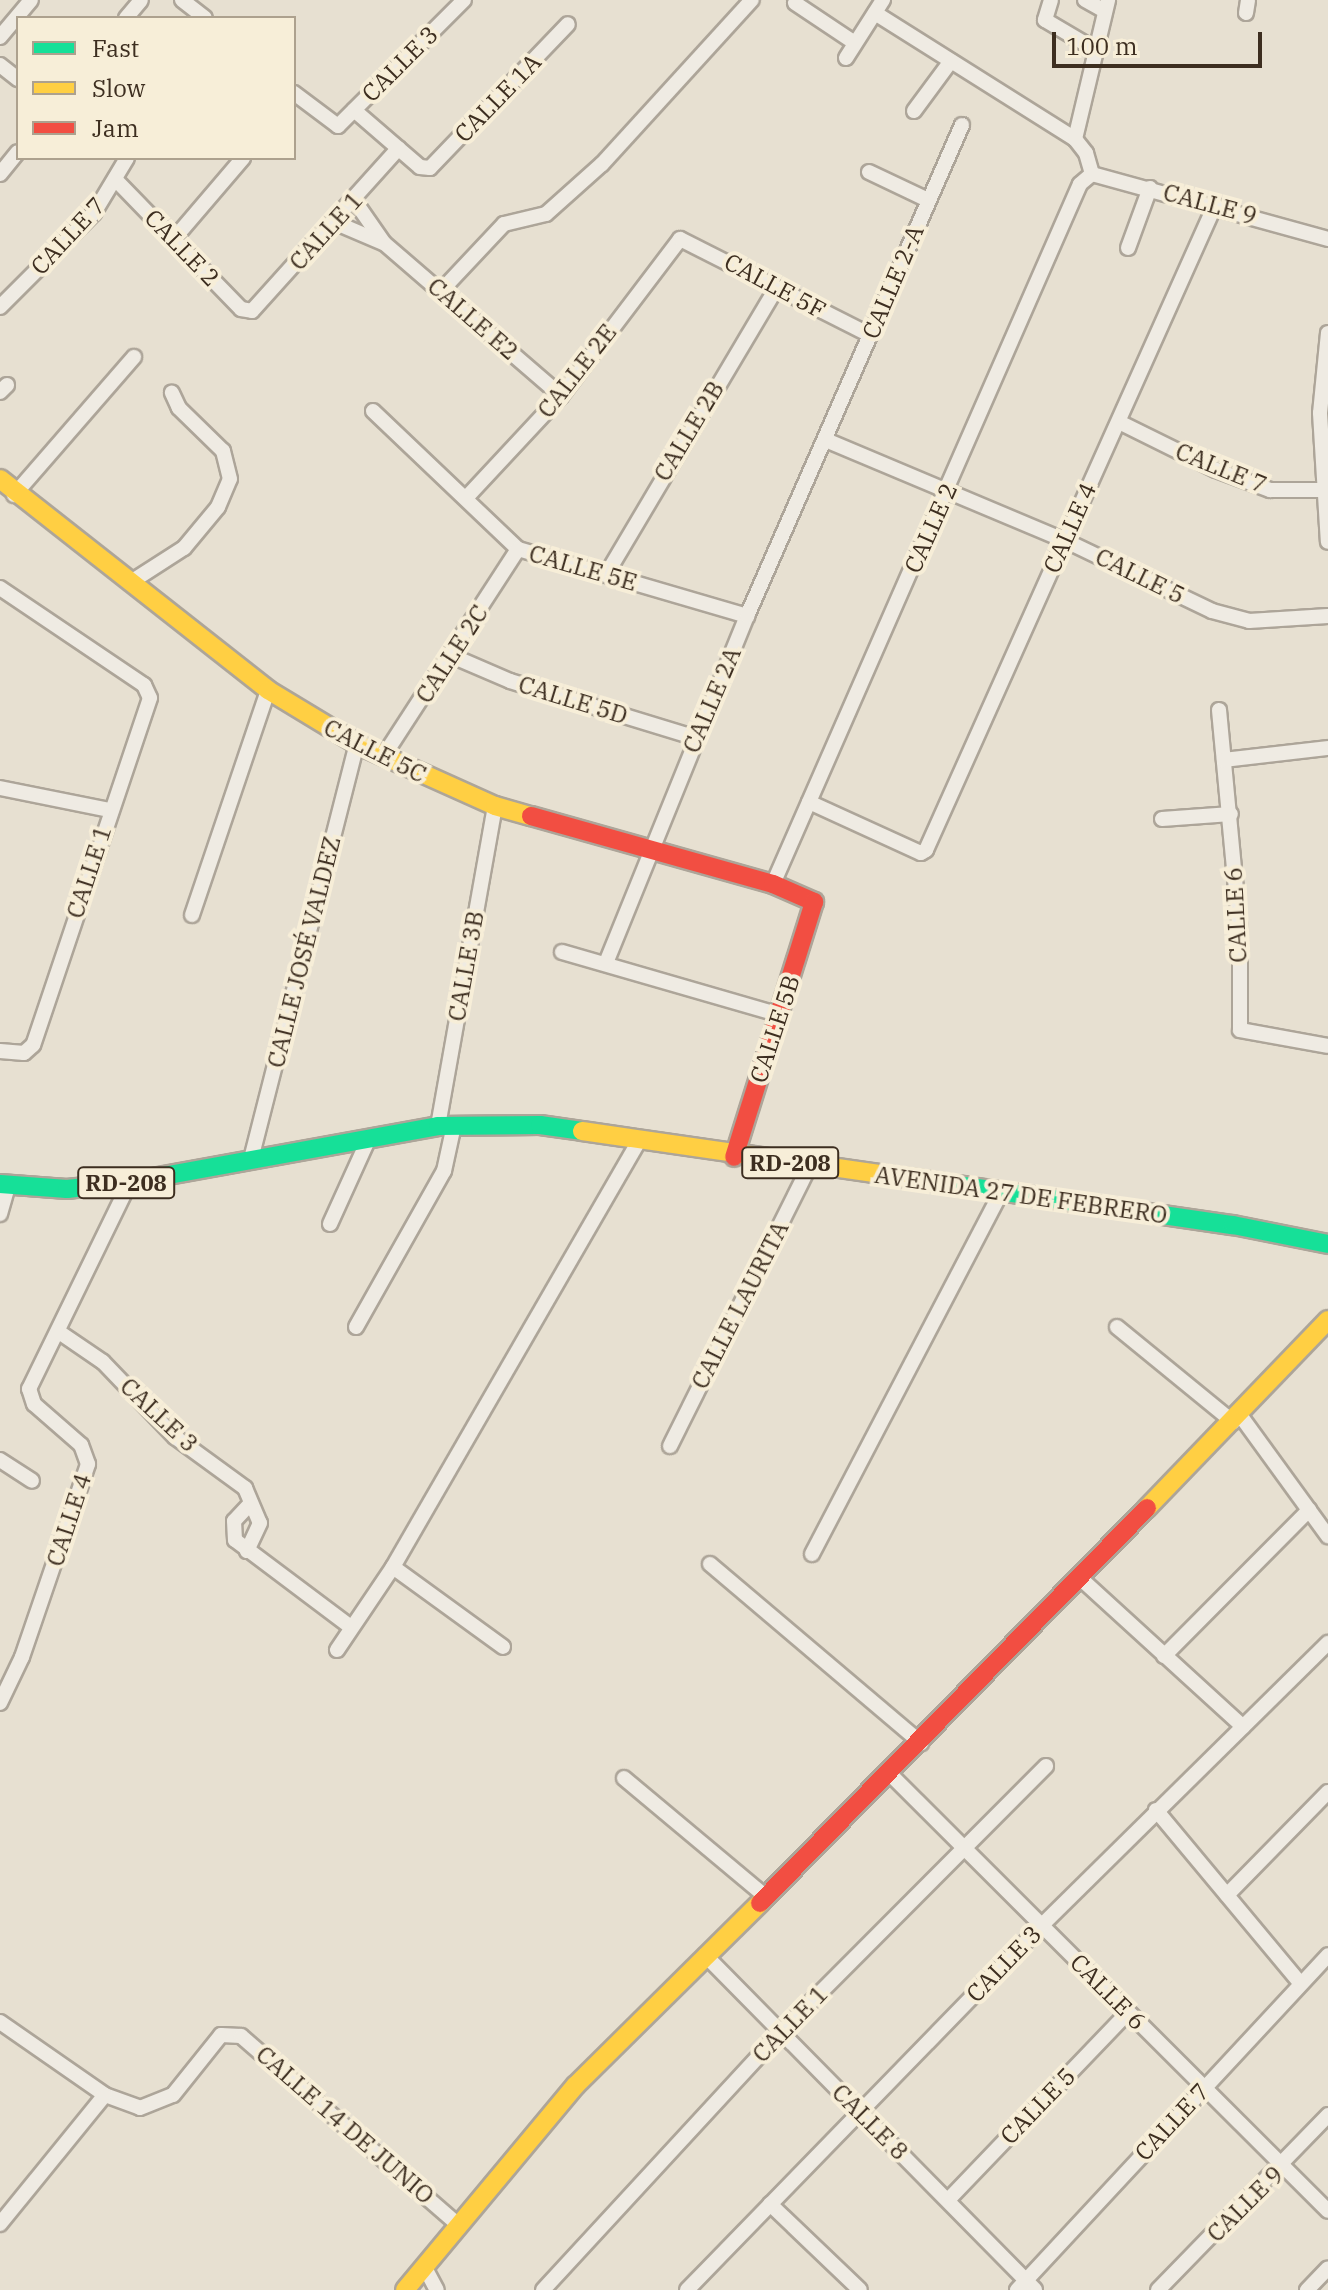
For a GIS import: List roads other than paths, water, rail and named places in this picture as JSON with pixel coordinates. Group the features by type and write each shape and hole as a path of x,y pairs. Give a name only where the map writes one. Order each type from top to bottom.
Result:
{"main road":[{"name":"CALLE 5C","path":"0,479 14,495 268,690 357,744 495,806 773,884 814,902"},
{"name":"CALLE 5B","path":"734,1157 814,902"},
{"name":"AVENIDA 27 DE FEBRERO","path":"4,1185 67,1189 130,1182 446,1126 540,1125 734,1157 1233,1225 1328,1244"},
{"path":"405,2290 576,2085 921,1743 1079,1577 1325,1329"}],"street":[{"path":"18,16 31,0"},
{"path":"128,16 141,0"},
{"path":"182,0 202,16"},
{"name":"CALLE 3","path":"296,97 334,126 354,110 464,0"},
{"path":"441,291 504,224 546,214 602,164 752,0"},
{"path":"1051,0 1045,20 1096,50"},
{"path":"1075,139 1107,6 1085,0"},
{"path":"795,3 855,43"},
{"path":"846,58 879,6 951,61 1075,139 1086,153 1092,174"},
{"path":"0,37 16,18"},
{"name":"CALLE 1A","path":"399,148 427,169 568,24"},
{"path":"914,111 951,61"},
{"path":"0,65 16,77"},
{"path":"354,110 399,148"},
{"name":"CALLE 2-A","path":"828,441 870,335 962,125"},
{"name":"CALLE 1","path":"252,311 399,148"},
{"path":"0,174 16,154"},
{"path":"173,240 241,160"},
{"name":"CALLE 2","path":"119,165 173,240 241,309 252,311"},
{"name":"CALLE 7","path":"0,307 94,213 119,165"},
{"path":"869,172 928,200"},
{"name":"CALLE 9","path":"1092,174 1215,205 1328,239"},
{"name":"CALLE 2","path":"773,884 1080,184 1092,174"},
{"path":"1128,248 1150,188"},
{"name":"CALLE E2","path":"354,200 384,243 561,396"},
{"name":"CALLE 4","path":"809,802 921,853 926,850 1215,205"},
{"name":"CALLE E2","path":"334,222 384,243"},
{"name":"CALLE 5F","path":"680,239 709,247 775,290 870,335"},
{"name":"CALLE 2E","path":"466,498 561,396 680,239"},
{"name":"CALLE 2B","path":"606,575 775,290"},
{"path":"1328,333 1320,413 1328,542"},
{"path":"14,495 134,357"},
{"path":"131,582 184,548 218,507 230,479 223,451 179,408 172,393"},
{"name":"CALLE 5E","path":"373,411 518,549 747,616"},
{"name":"CALLE 7","path":"1119,422 1216,470 1270,490 1325,491"},
{"name":"CALLE 5","path":"828,441 1064,540 1212,611 1249,621 1328,616"},
{"name":"CALLE 2A","path":"606,963 747,616 828,441"},
{"name":"CALLE 2C","path":"383,757 452,656 518,549"},
{"name":"CALLE 1","path":"0,1051 16,1054 29,1049 150,694 1,594"},
{"name":"CALLE 5D","path":"452,656 510,681 696,738"},
{"path":"192,915 268,690"},
{"name":"CALLE 6","path":"1219,710 1240,931 1240,1030 1328,1046"},
{"name":"CALLE JOSÉ VALDEZ","path":"251,1159 357,744"},
{"path":"1224,760 1328,748"},
{"path":"0,788 109,810"},
{"name":"CALLE 3B","path":"356,1327 444,1171 446,1126 495,806"},
{"path":"1162,819 1231,814"},
{"path":"562,952 780,1015"},
{"path":"330,1224 369,1138"},
{"path":"337,1650 393,1567 638,1143"},
{"name":"CALLE LAURITA","path":"670,1446 810,1165"},
{"name":"CALLE 4","path":"0,1703 22,1657 88,1464 81,1445 29,1396 130,1182"},
{"path":"0,1214 4,1185"},
{"path":"812,1554 1000,1194"},
{"path":"1117,1327 1237,1418 1328,1536"},
{"name":"CALLE 3","path":"59,1332 103,1362 175,1437 245,1488 250,1504"},
{"path":"0,1460 32,1481"},
{"path":"247,1551 260,1523 250,1504 234,1521 233,1531 247,1551 351,1627"},
{"path":"1164,1656 1309,1510"},
{"path":"710,1564 921,1743"},
{"path":"393,1567 503,1647"},
{"path":"1079,1577 1243,1727"},
{"name":"CALLE 3","path":"696,2287 770,2204 1042,1925 1328,1643"},
{"name":"CALLE 1","path":"543,2290 780,2033 1046,1766"},
{"name":"CALLE 6","path":"889,1773 1328,2211"},
{"path":"624,1778 765,1896"},
{"path":"1227,1895 1328,1792"},
{"path":"1156,1810 1300,1983"},
{"name":"CALLE 8","path":"705,1955 948,2200 1026,2287"},
{"name":"CALLE 7","path":"1026,2287 1204,2087 1328,1955"},
{"name":"CALLE 5","path":"948,2200 1128,2012"},
{"name":"CALLE 14 DE JUNIO","path":"0,2022 105,2095 140,2108 158,2106 182,2085 221,2035 241,2036 457,2224"},
{"path":"0,2224 105,2095"},
{"name":"CALLE 9","path":"1158,2290 1283,2167 1328,2115"},
{"path":"770,2204 860,2290"},
{"path":"424,2266 437,2290"},
{"path":"1307,2290 1328,2268"}]}
